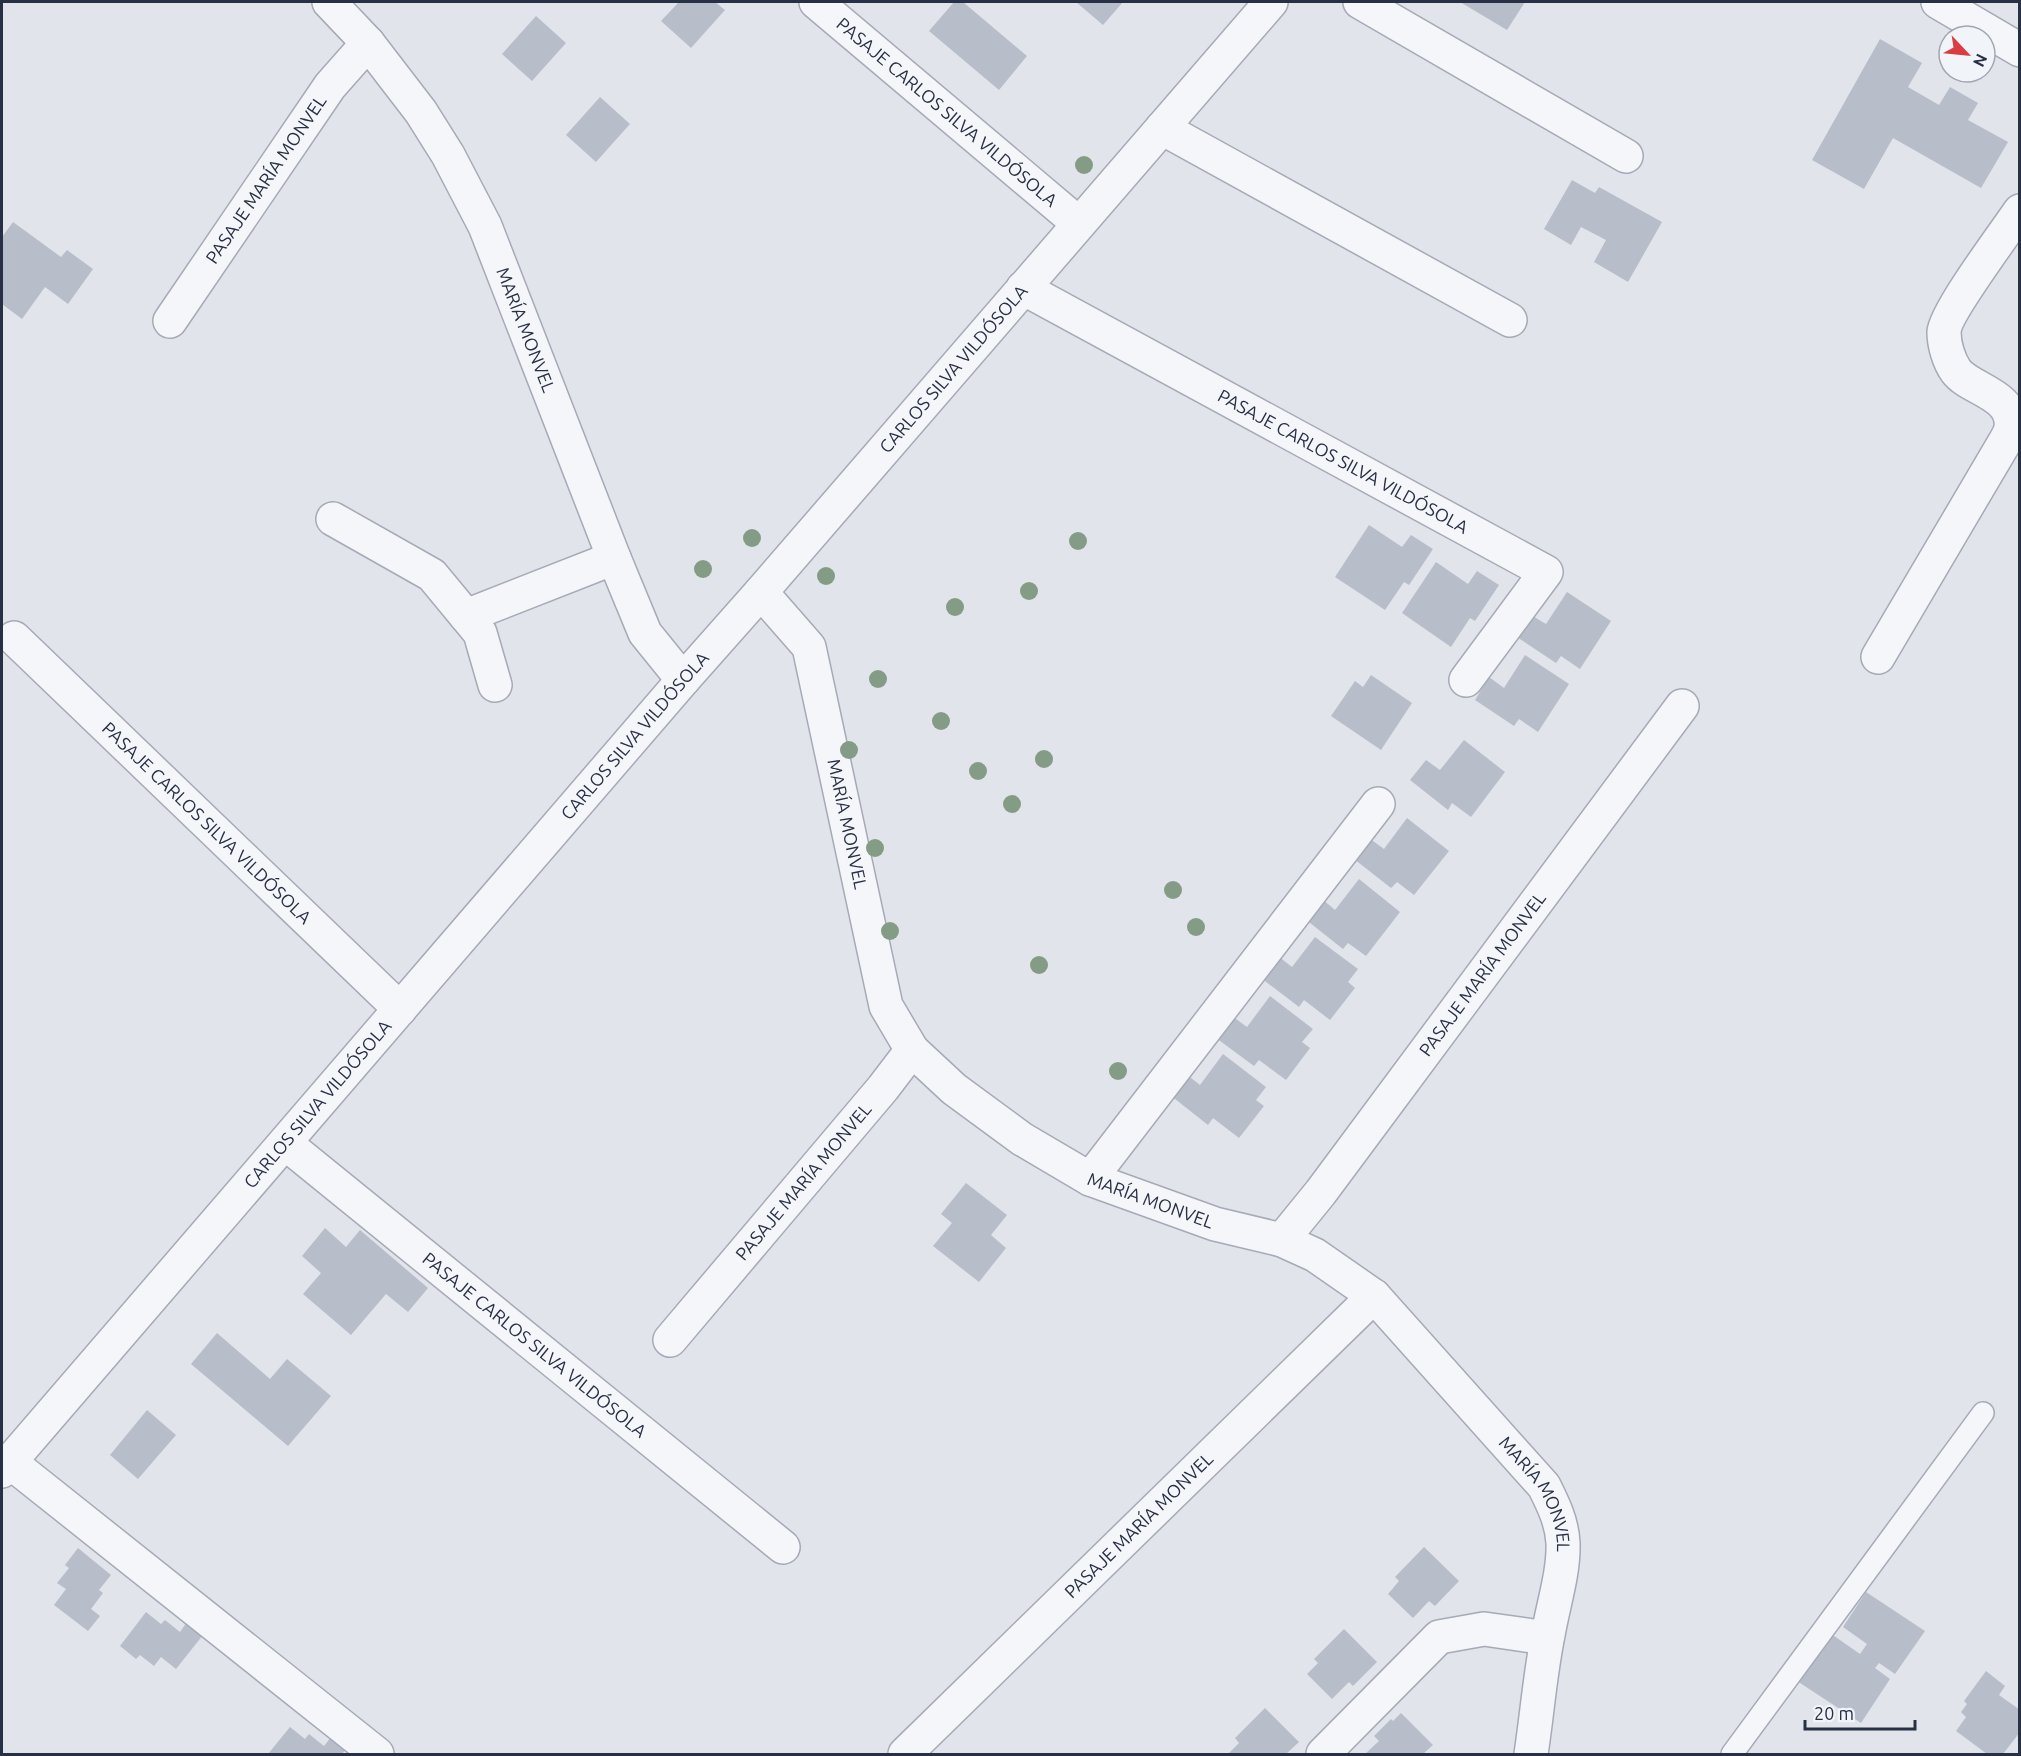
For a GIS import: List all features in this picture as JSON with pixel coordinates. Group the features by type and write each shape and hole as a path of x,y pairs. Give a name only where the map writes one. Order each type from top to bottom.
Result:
{"street":[{"name":"MARÍA MONVEL","path":"328,2 368,43 421,112 448,155 485,226 645,633 683,680"},
{"name":"PASAJE CARLOS SILVA VILDÓSOLA","path":"816,2 1078,223"},
{"name":"CARLOS SILVA VILDÓSOLA","path":"6,1467 683,680 1271,2"},
{"path":"1360,2 1626,156"},
{"path":"1938,2 2019,50"},
{"name":"PASAJE MARÍA MONVEL","path":"170,321 330,86 368,43"},
{"path":"1162,128 1510,320"},
{"path":"1878,657 2011,428 2008,412 2000,400 1957,373 1945,348 1944,330 1954,309 2019,211"},
{"name":"PASAJE CARLOS SILVA VILDÓSOLA","path":"1023,288 1546,572 1466,680"},
{"path":"333,519 432,575 480,633 495,685"},
{"path":"466,616 614,558"},
{"name":"MARÍA MONVEL","path":"761,592 809,647 886,1005 912,1050 954,1089 1022,1139 1090,1179 1215,1224 1282,1240 1315,1255 1374,1296 1544,1486 1555,1507 1563,1542 1531,1755"},
{"name":"PASAJE CARLOS SILVA VILDÓSOLA","path":"14,638 400,1009"},
{"name":"PASAJE MARÍA MONVEL","path":"1282,1240 1329,1182 1682,706"},
{"path":"1090,1179 1378,804"},
{"name":"PASAJE MARÍA MONVEL","path":"670,1340 912,1050"},
{"name":"PASAJE CARLOS SILVA VILDÓSOLA","path":"285,1143 783,1547"},
{"name":"PASAJE MARÍA MONVEL","path":"904,1755 1374,1296"},
{"path":"6,1467 377,1755"},
{"path":"1323,1755 1439,1636 1484,1629 1547,1638"}],"lane":[{"path":"1732,1755 1983,1413"}],"building":[{"path":"679,2 715,2 725,10 691,48 661,21"},
{"path":"954,2 963,2 1027,56 999,90 929,31"},
{"path":"1076,2 1123,2 1103,25"},
{"path":"1460,2 1525,2 1507,30"},
{"path":"536,16 566,43 532,81 502,54"},
{"path":"1880,39 1922,63 1908,87 1939,105 1950,87 1978,103 1968,120 2008,142 1981,188 1893,138 1864,189 1812,160"},
{"path":"600,97 630,124 596,162 566,135"},
{"path":"1572,180 1595,193 1599,187 1662,222 1628,282 1594,262 1606,240 1581,227 1571,245 1544,229"},
{"path":"13,222 61,257 67,250 93,269 68,304 45,287 22,319 2,304 2,237"},
{"path":"1369,525 1402,547 1411,535 1433,549 1409,585 1404,582 1385,610 1335,577"},
{"path":"1436,562 1468,584 1477,571 1499,585 1475,621 1470,618 1451,647 1402,613"},
{"path":"1567,592 1611,621 1580,669 1561,656 1556,663 1517,637 1531,615 1546,624"},
{"path":"1525,655 1569,684 1538,732 1519,719 1514,726 1475,700 1489,677 1504,688"},
{"path":"1371,675 1412,703 1381,750 1331,716 1355,681 1363,687"},
{"path":"1464,740 1505,772 1471,817 1452,803 1448,810 1410,780 1426,760 1440,770"},
{"path":"1407,818 1449,851 1414,895 1397,882 1391,888 1354,859 1369,838 1384,849"},
{"path":"1359,879 1400,912 1366,956 1348,943 1343,949 1305,919 1321,898 1335,910"},
{"path":"1315,937 1358,969 1348,982 1355,988 1330,1020 1304,1000 1299,1007 1261,978 1278,956 1292,967"},
{"path":"1270,996 1313,1029 1302,1042 1310,1048 1286,1080 1259,1060 1254,1066 1216,1038 1232,1016 1247,1027"},
{"path":"1223,1054 1266,1087 1256,1100 1264,1106 1239,1138 1213,1118 1208,1125 1170,1095 1186,1074 1200,1085"},
{"path":"966,1183 1007,1215 991,1235 1006,1248 979,1282 933,1246 952,1223 941,1214"},
{"path":"325,1228 346,1247 360,1230 428,1288 408,1312 386,1294 351,1335 303,1294 321,1273 302,1256"},
{"path":"217,1333 270,1379 287,1359 331,1396 288,1446 191,1364"},
{"path":"147,1410 176,1435 138,1479 110,1455"},
{"path":"1424,1547 1459,1581 1435,1606 1429,1601 1413,1618 1388,1594 1399,1581 1395,1577"},
{"path":"78,1548 111,1575 99,1590 103,1593 91,1609 100,1616 88,1631 54,1605 66,1589 57,1583 69,1568 65,1565"},
{"path":"1866,1592 1925,1631 1895,1674 1879,1663 1875,1668 1890,1679 1861,1723 1794,1679 1827,1631 1860,1654 1867,1644 1843,1627"},
{"path":"146,1612 161,1624 165,1620 180,1632 187,1622 203,1635 176,1669 161,1657 154,1666 140,1655 136,1659 120,1646"},
{"path":"1344,1629 1377,1662 1353,1686 1349,1682 1332,1699 1307,1674 1318,1663 1314,1659"},
{"path":"1986,1671 2005,1686 1999,1695 2020,1710 2020,1732 2003,1754 1987,1754 1956,1731 1966,1717 1961,1712 1967,1704 1964,1701"},
{"path":"1265,1708 1299,1742 1286,1754 1228,1754 1239,1743 1235,1738"},
{"path":"1401,1713 1433,1745 1423,1754 1365,1754 1379,1741 1374,1736 1391,1719 1393,1721"},
{"path":"290,1727 305,1739 309,1734 324,1746 331,1737 346,1749 342,1754 268,1754"}]}
